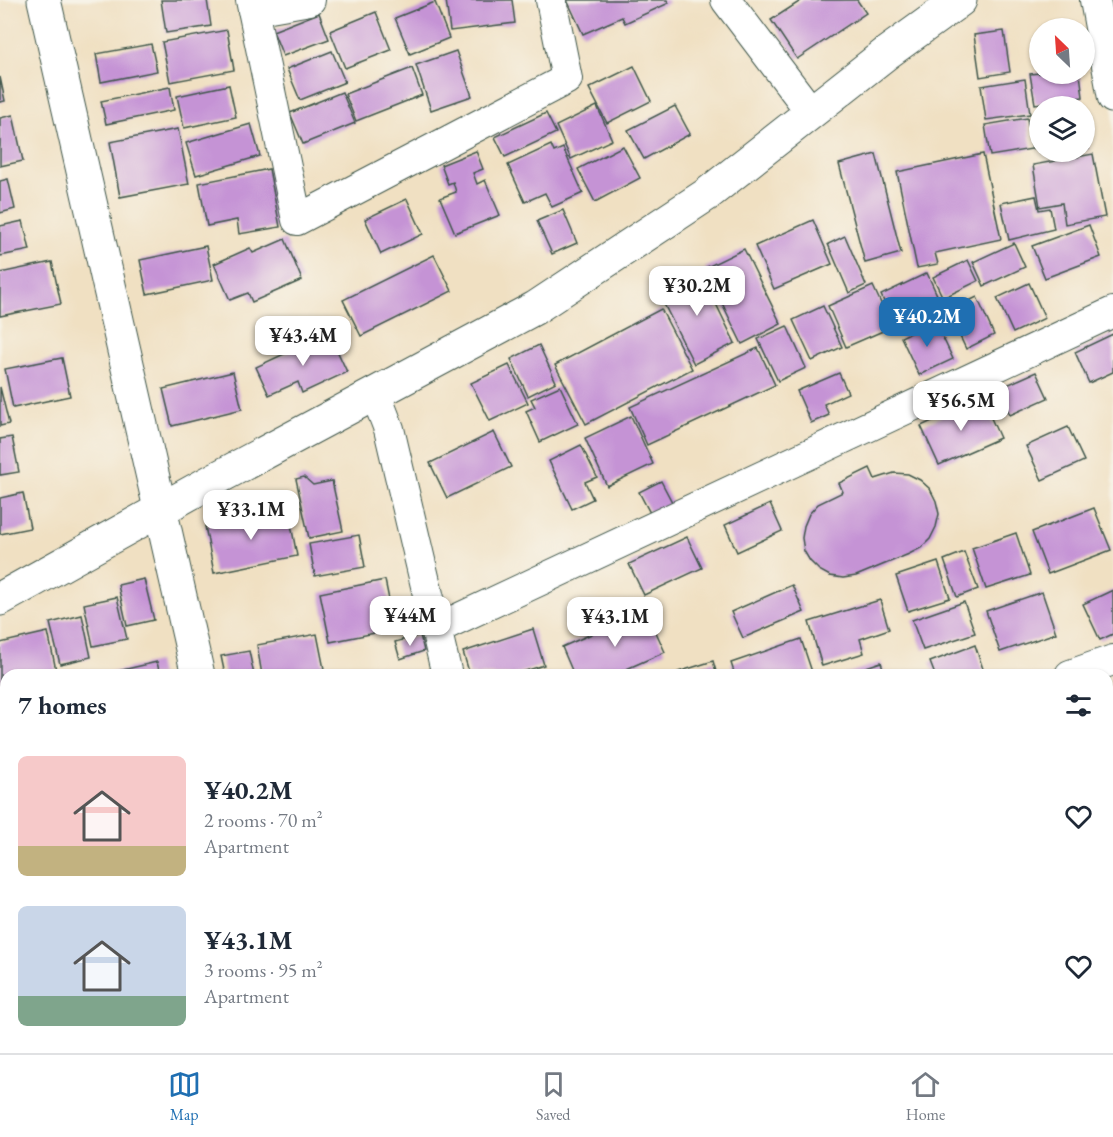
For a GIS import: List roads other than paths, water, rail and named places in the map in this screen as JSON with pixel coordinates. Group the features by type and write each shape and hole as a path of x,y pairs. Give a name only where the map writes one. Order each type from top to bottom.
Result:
{"street":[{"path":"44,0 197,669"},
{"path":"310,0 252,5 297,220 567,79 551,0"},
{"path":"726,0 811,112"},
{"path":"0,599 535,308 706,195 888,52 960,0"},
{"path":"1095,0 1113,98"},
{"path":"436,629 1113,312"},
{"path":"375,393 388,429 446,669"},
{"path":"1087,669 1113,660"}]}
